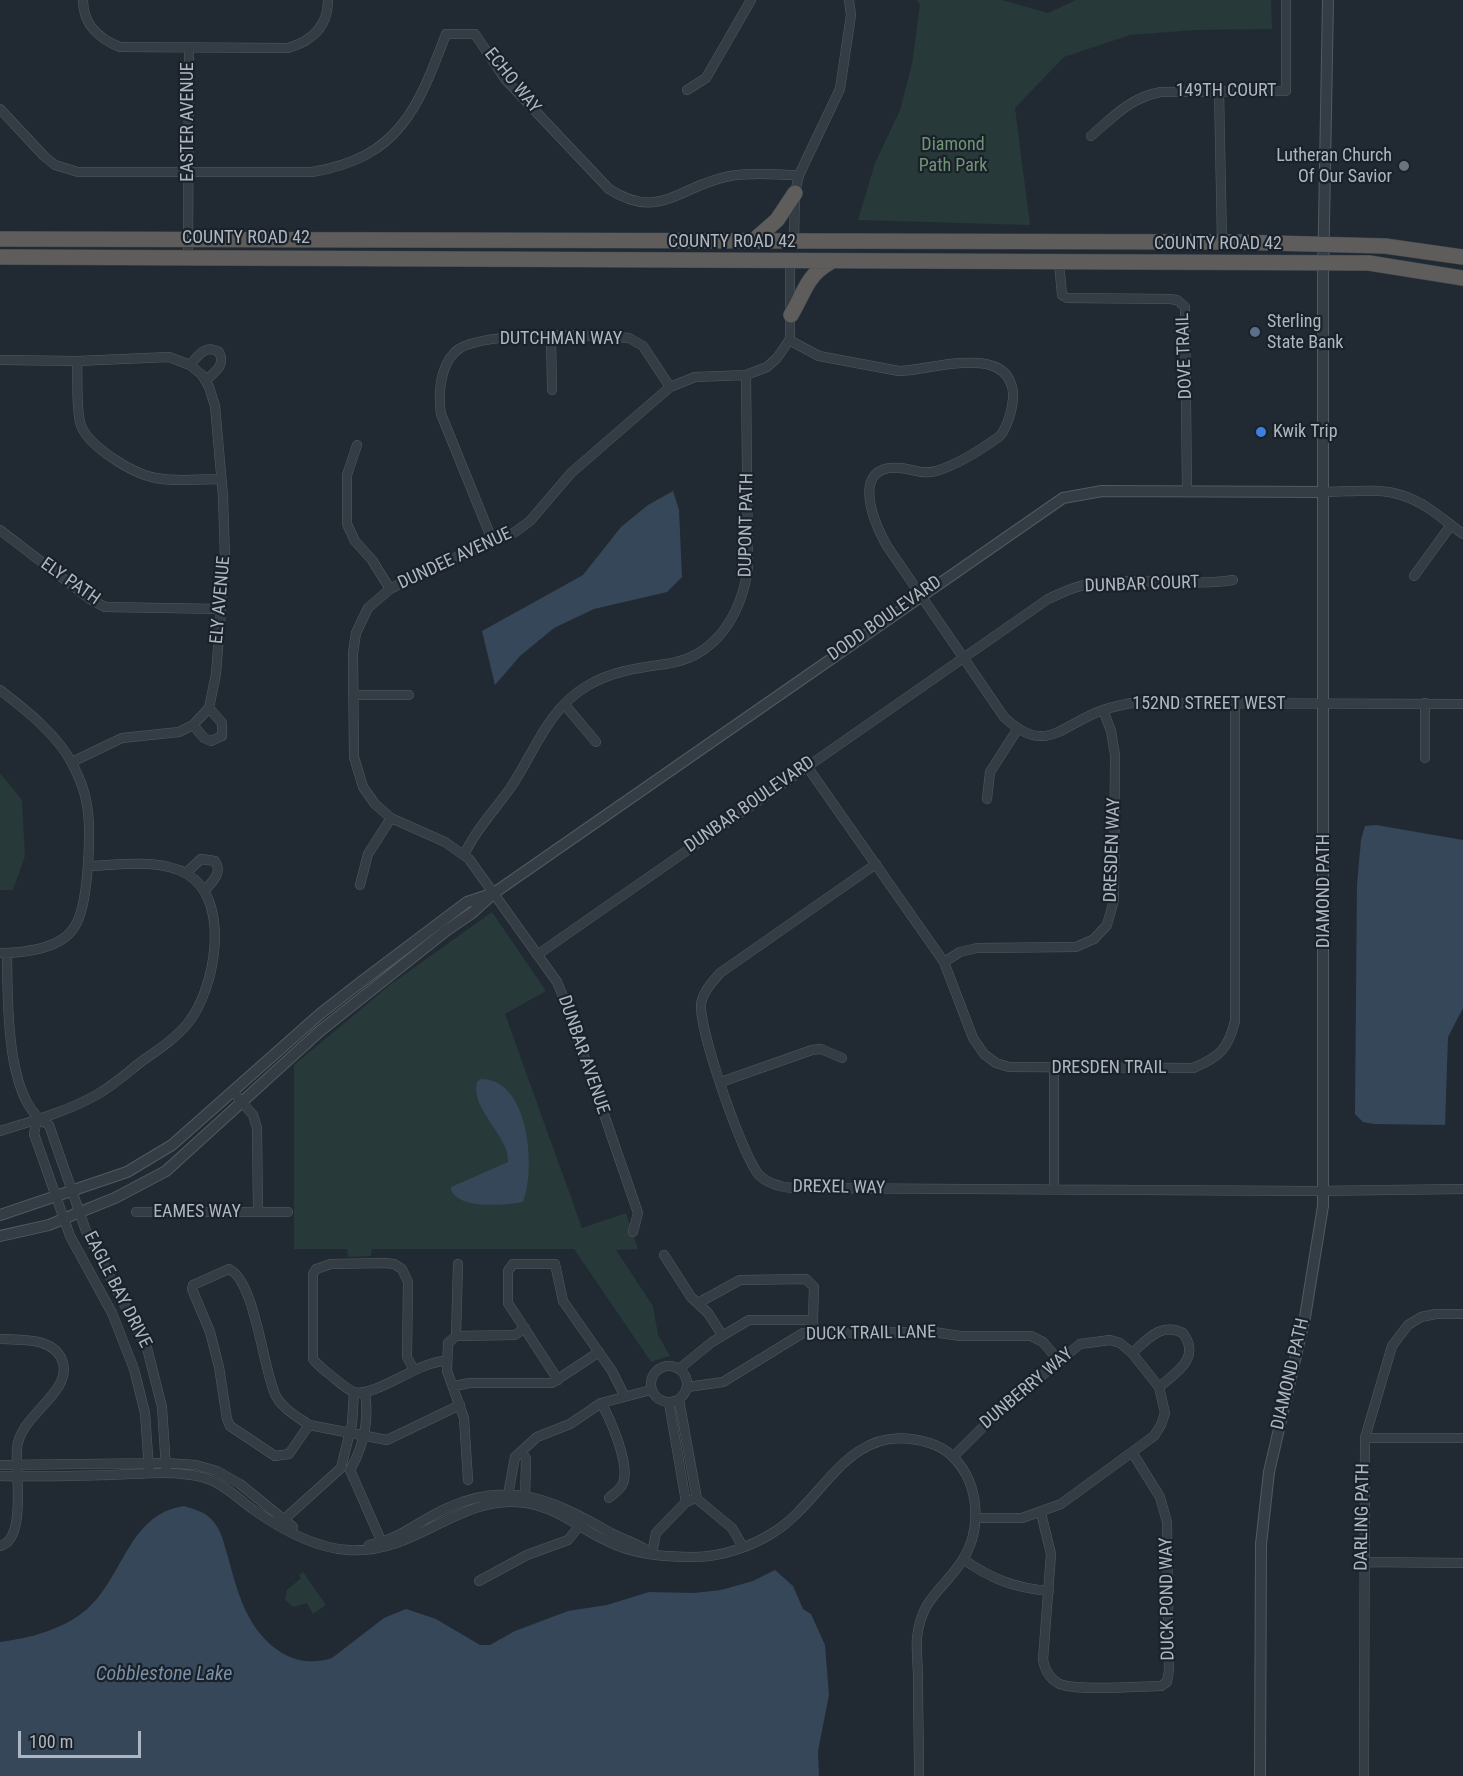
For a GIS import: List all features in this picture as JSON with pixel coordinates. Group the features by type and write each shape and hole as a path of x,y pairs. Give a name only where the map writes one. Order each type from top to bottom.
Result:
{"highway":[{"path":"753,241 777,220 795,193"},
{"name":"COUNTY ROAD 42","path":"0,239 1221,242 1385,246 1463,257"},
{"path":"762,262 794,241"},
{"path":"790,262 818,242"},
{"name":"COUNTY ROAD 42","path":"0,257 1323,263 1370,264 1463,278"},
{"path":"791,315 805,284 815,272 829,262"}],"street":[{"path":"84,0 92,29 104,41 120,47 189,48"},
{"name":"EASTER AVENUE","path":"188,257 189,48 288,48 303,44 316,35 324,23 328,0"},
{"path":"687,90 706,78 751,0"},
{"path":"794,241 795,193 799,175 840,89 851,15 849,0"},
{"name":"149TH COURT","path":"1090,136 1127,104 1145,95 1161,92 1286,91 1286,0"},
{"name":"DIAMOND PATH","path":"1260,1776 1261,1544 1267,1492 1317,1255 1323,1191 1323,263 1328,0"},
{"name":"ECHO WAY","path":"0,109 55,165 78,172 312,172 335,168 359,159 389,140 412,114 425,91 446,34 475,34 505,79 609,189 626,199 642,203 659,202 731,175 799,175"},
{"path":"1219,91 1221,242"},
{"path":"790,262 789,340 819,356 899,370 952,362 990,365 1004,373 1010,381 1013,399 1006,426 1000,436 935,471 920,473 900,468 884,470 872,481 868,504 879,533 1004,717 1017,730 990,772 987,799"},
{"name":"DOVE TRAIL","path":"1059,263 1062,295 1066,298 1170,299 1177,300 1185,307 1187,491"},
{"name":"DUTCHMAN WAY","path":"493,542 441,414 439,391 444,374 455,352 464,346 498,336 629,338 643,345 670,387"},
{"path":"551,337 552,390"},
{"name":"DUNDEE AVENUE","path":"494,893 464,855 445,842 391,818 368,796 356,768 353,695 354,643 359,623 368,608 390,589 426,570 493,542 530,521 571,473 670,387 695,377 746,375 767,367 777,358 789,340"},
{"path":"190,365 204,350 209,348 219,352 222,363 206,380"},
{"name":"ELY AVENUE","path":"0,360 77,361 144,356 174,358 190,365 206,380 215,406 225,535 216,674 209,708"},
{"path":"77,361 80,422 86,435 101,449 140,474 221,480"},
{"name":"DUPONT PATH","path":"464,855 473,837 524,767 543,729 565,705 587,686 605,677 642,666 679,661 709,647 724,633 733,618 746,585 748,568 746,375"},
{"path":"357,445 347,475 347,524 355,541 372,560 390,589"},
{"name":"DODD BOULEVARD","path":"494,893 920,594 1063,498 1102,491 1324,492"},
{"path":"1324,492 1379,491 1403,495 1463,534"},
{"path":"1414,576 1451,525"},
{"name":"ELY PATH","path":"0,531 90,599 105,607 221,609"},
{"name":"DUNBAR COURT","path":"963,657 1048,599 1075,587 1102,583 1211,583 1233,580"},
{"name":"DUNBAR BOULEVARD","path":"537,955 963,657"},
{"path":"0,690 49,733 72,762 87,800 88,866 84,907 75,928 60,940 44,947 4,953"},
{"path":"353,695 409,695"},
{"name":"152ND STREET WEST","path":"1017,730 1035,736 1054,736 1103,710 1131,704 1463,704"},
{"name":"DRESDEN TRAIL","path":"806,765 944,962 973,1038 984,1054 1009,1068 1193,1068 1214,1060 1230,1041 1235,1021 1235,704"},
{"path":"1425,704 1425,758"},
{"path":"565,705 596,742"},
{"path":"72,762 122,738 179,732 193,725 209,708 222,723 222,736 211,741 204,738 193,725"},
{"name":"DRESDEN WAY","path":"944,962 960,952 977,948 1076,947 1094,939 1107,925 1114,900 1114,755 1111,731 1103,710"},
{"path":"360,885 368,854 391,818"},
{"path":"186,873 201,859 215,861 219,866 218,873 204,891"},
{"name":"DREXEL WAY","path":"876,864 720,973 709,985 702,1001 701,1019 721,1082 750,1163 762,1178 778,1186 793,1188 1295,1189 1323,1191 1463,1189"},
{"path":"0,1131 37,1119 98,1094 187,1025 208,987 213,960 213,914 204,891 186,873 152,865 88,866"},
{"path":"0,1215 57,1198 127,1172 172,1145 320,1014 360,982 467,902 494,893"},
{"path":"0,1236 49,1225 115,1198 166,1171 320,1030 472,913 494,893"},
{"name":"DUNBAR AVENUE","path":"494,893 566,1001 638,1213 633,1232"},
{"name":"EAGLE BAY DRIVE","path":"4,953 10,1048 18,1079 37,1119 34,1134 64,1218 83,1264 112,1313 131,1360 144,1413 149,1468"},
{"path":"721,1082 812,1050 821,1049 842,1058"},
{"path":"1054,1069 1054,1189"},
{"name":"EAMES WAY","path":"233,1092 253,1115 258,1134 258,1212"},
{"name":"EAGLE BAY DRIVE","path":"37,1119 49,1125 99,1259 147,1348 162,1407 166,1473"},
{"name":"EAMES WAY","path":"135,1212 288,1212"},
{"path":"664,1255 691,1297 722,1335"},
{"path":"558,1380 508,1303 510,1267 521,1262 551,1262 557,1267 559,1294 618,1380 624,1395"},
{"path":"414,1371 407,1357 408,1282 402,1269 394,1264 322,1265 313,1274 313,1359 354,1392 365,1392 414,1371 436,1360 447,1361"},
{"path":"456,1336 458,1264"},
{"path":"309,1425 293,1450 280,1457 268,1452 230,1426 210,1332 192,1289 193,1285 222,1270 229,1269 236,1275 255,1315 275,1396 309,1425 387,1440 460,1405"},
{"path":"698,1303 740,1280 799,1279 811,1282 814,1287 814,1334"},
{"name":"DARLING PATH","path":"1364,1776 1365,1438 1392,1346 1408,1325 1421,1317 1436,1314 1463,1314"},
{"path":"679,1369 722,1335 749,1320 813,1320"},
{"path":"468,1480 466,1431 454,1386 447,1371 448,1343 456,1336 516,1335 525,1328"},
{"path":"1132,1353 1158,1331 1167,1328 1183,1333 1191,1348 1189,1358 1185,1366 1159,1387"},
{"name":"DUCK TRAIL LANE","path":"687,1387 723,1382 797,1335 934,1332 960,1336 1031,1336 1043,1342 1059,1361"},
{"path":"0,1339 48,1345 59,1354 64,1367 60,1385 22,1430 17,1446 16,1531 9,1542 0,1546"},
{"name":"DUNBERRY WAY","path":"953,1457 980,1428 1080,1344 1100,1340 1120,1343 1132,1353 1159,1387 1165,1413 1154,1436 1080,1492 1041,1513 1007,1519 975,1518"},
{"path":"454,1386 470,1383 543,1384 558,1380 599,1352"},
{"path":"671,1366 679,1369 685,1376 687,1387 674,1401 660,1401 651,1390 652,1376 659,1368 671,1366"},
{"path":"507,1498 514,1458 537,1437 570,1424 601,1403 624,1395 651,1390"},
{"path":"354,1392 346,1469 382,1544"},
{"path":"281,1522 346,1469 364,1435 367,1419 365,1392"},
{"path":"674,1401 697,1499 732,1528 743,1547"},
{"path":"674,1401 686,1502"},
{"path":"601,1403 616,1432 624,1475 621,1488 609,1498"},
{"path":"0,1476 16,1471 149,1468 165,1463 196,1465 227,1476 305,1540 338,1549 366,1550 382,1544 449,1513 471,1499 507,1498 552,1502 583,1521 651,1553 702,1557 743,1547 775,1532 803,1508 842,1463 869,1444 893,1438 916,1439 942,1448 953,1457 970,1480 975,1500 971,1541 963,1559 935,1591 923,1611 917,1637 919,1776"},
{"path":"1365,1438 1463,1438"},
{"path":"522,1452 526,1459 525,1499"},
{"name":"DUCK POND WAY","path":"1041,1513 1051,1554 1043,1660 1048,1674 1057,1683 1072,1687 1161,1686 1167,1682 1169,1670 1167,1522 1160,1497 1132,1452"},
{"path":"0,1465 16,1471"},
{"path":"149,1468 166,1473 201,1477 221,1485 281,1522"},
{"path":"221,1485 227,1476"},
{"path":"651,1553 656,1533 686,1502 697,1499"},
{"path":"479,1581 527,1555 567,1540 583,1521"},
{"path":"963,1559 994,1580 1048,1592"},
{"path":"1363,1562 1463,1563"}],"green space":[{"name":"Diamond Path Park","path":"917,0 1002,0 1048,13 1076,0 1271,0 1272,29 1195,30 1130,35 1064,57 1015,108 1030,225 858,220 875,163 900,110 912,64 920,5"},
{"path":"0,773 22,800 25,856 13,890 0,890"},
{"path":"492,912 546,991 505,1014 582,1228 626,1213 638,1249 616,1250 653,1306 658,1335 670,1356 651,1362 574,1249 372,1249 371,1256 348,1257 347,1249 294,1249 294,1065 391,984"},
{"path":"303,1572 326,1605 313,1614 307,1603 293,1607 285,1600 287,1590 301,1578 299,1575"}],"water":[{"path":"673,491 679,510 682,577 667,592 594,609 554,628 520,656 495,685 482,631 583,575 621,527 648,505"},
{"path":"1376,825 1463,840 1463,1008 1448,1037 1445,1125 1374,1124 1363,1122 1355,1114 1357,884 1361,840 1365,826"},
{"path":"481,1079 497,1083 510,1094 519,1109 525,1128 529,1169 523,1202 484,1205 464,1201 451,1190 451,1187 508,1162 503,1142 479,1103 476,1092 477,1082"},
{"name":"Cobblestone Lake","path":"184,1506 206,1515 218,1528 245,1610 259,1632 279,1651 292,1658 305,1661 332,1658 384,1618 406,1609 436,1619 480,1645 490,1645 515,1631 568,1611 607,1605 649,1592 694,1593 721,1590 753,1581 775,1570 793,1586 803,1609 811,1614 825,1645 829,1695 818,1751 819,1776 0,1776 0,1642 45,1632 77,1617 99,1597 138,1534 150,1521 165,1511"}],"place":[{"name":"Lutheran Church Of Our Savior","path":"1404,166"},
{"name":"Sterling State Bank","path":"1255,332"},
{"name":"Kwik Trip","path":"1261,432"}]}
